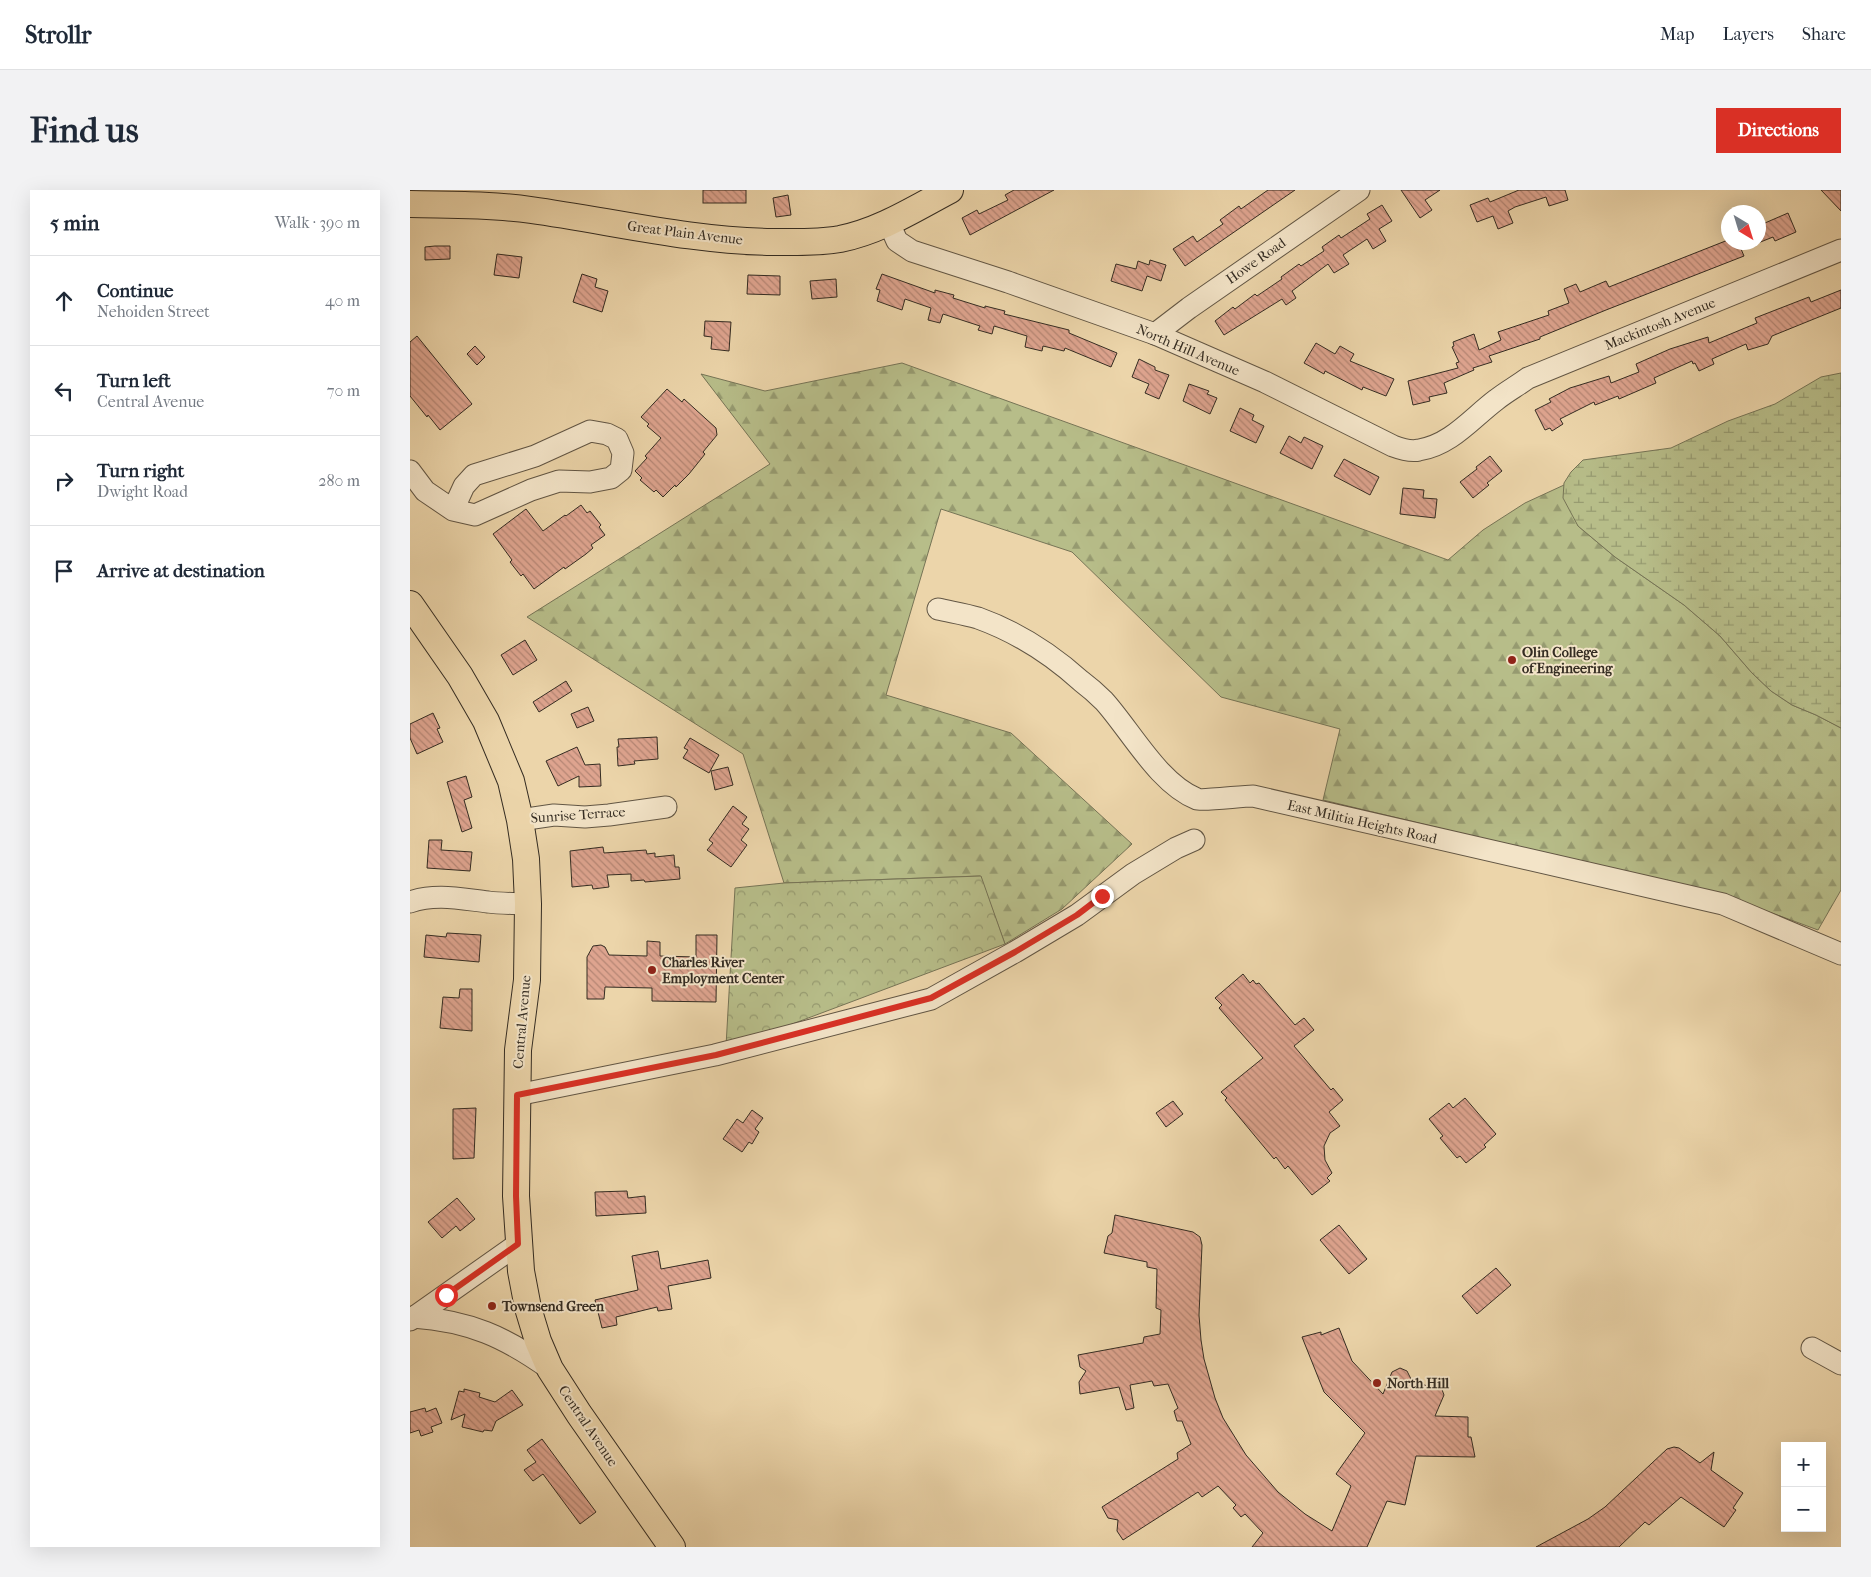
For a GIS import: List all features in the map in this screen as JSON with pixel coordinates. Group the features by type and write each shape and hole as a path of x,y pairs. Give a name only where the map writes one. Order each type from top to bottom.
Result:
{"main road":[{"name":"Great Plain Avenue","path":"410,204 487,206 530,210 686,236 752,242 811,243 841,238 889,223 950,190"},
{"name":"Central Avenue","path":"410,604 460,676 486,721 511,781 520,820 526,860 528,904 526,980 518,1050 516,1196 521,1275 528,1308 550,1369 579,1414 672,1547"}],"street":[{"name":"Howe Road","path":"1155,334 1189,308 1359,190"},
{"name":"North Hill Avenue","path":"889,223 897,241 912,251 1008,282 1155,334 1266,382 1393,446 1408,450 1420,450 1443,441 1468,425 1485,410"},
{"name":"Mackintosh Avenue","path":"1485,410 1528,378 1841,250"},
{"path":"410,471 425,490 453,510 475,515 531,490 559,481 590,482 611,478 621,470 624,453 617,439 607,434 590,431 535,456 474,475 464,486 453,510"},
{"name":"East Militia Heights Road","path":"938,609 978,618 1025,639 1058,660 1103,700 1147,756 1182,793 1200,800 1253,796 1723,904 1841,954"},
{"name":"Sunrise Terrace","path":"520,820 554,815 585,818 609,816 666,807"},
{"path":"517,1095 716,1055 931,998 1015,952 1077,915 1133,874 1176,848 1194,840"},
{"path":"410,902 422,898 452,897 489,902 528,904"},
{"path":"412,1319 518,1244"},
{"path":"412,1319 445,1320 494,1334 550,1369"},
{"path":"1812,1348 1841,1364"}],"green space":[{"name":"Olin College of Engineering","path":"902,363 1448,560 1483,530 1525,503 1564,485 1578,526 1615,557 1684,605 1720,636 1752,673 1771,691 1792,705 1841,728 1841,890 1818,930 1734,899 1323,800 1340,729 1221,697 1072,552 941,509 886,695 1011,733 1132,844 1062,909 1005,944 980,876 784,883 743,754 527,617 770,464 701,374 765,391"},
{"path":"1841,373 1841,728 1792,705 1771,691 1752,673 1720,636 1684,605 1615,557 1578,526 1563,498 1564,483 1571,472 1583,460 1671,448 1728,421 1775,404 1821,377"},
{"path":"981,876 1005,944 763,1035 726,1046 735,888 784,883"}],"building":[{"path":"703,190 746,190 746,203 703,203"},
{"path":"1014,190 1054,190 970,235 962,218 977,210 979,214 1008,200 1005,195"},
{"path":"1268,190 1295,190 1185,266 1173,249 1193,236 1197,242 1223,224 1220,220 1239,206 1241,209"},
{"path":"1401,190 1440,190 1425,200 1432,210 1420,218"},
{"path":"1519,190 1565,190 1568,200 1549,206 1546,197 1515,207 1508,211 1513,223 1498,229 1493,216 1477,222 1470,205 1488,198 1490,202"},
{"path":"1821,190 1841,190 1841,211"},
{"path":"788,195 791,215 776,217 773,198"},
{"path":"1382,205 1392,221 1379,229 1386,241 1373,249 1367,239 1343,255 1349,264 1334,273 1328,264 1292,291 1296,298 1286,305 1282,299 1224,335 1215,321 1233,307 1235,309 1255,294 1257,296 1282,279 1281,277 1299,264 1301,266 1324,251 1322,247 1339,235 1341,238 1370,219 1367,214"},
{"path":"1788,213 1796,232 1775,241 1773,237 1766,240 1766,223"},
{"path":"1721,243 1721,250 1741,250 1744,256 1606,310 1540,337 1540,339 1489,356 1492,362 1473,368 1474,370 1444,383 1447,393 1429,397 1430,401 1413,405 1408,381 1458,368 1456,363 1459,362 1452,347 1454,346 1453,342 1474,334 1479,350 1501,340 1498,332 1549,315 1548,311 1569,303 1564,289 1576,284 1580,292 1606,281 1609,287"},
{"path":"450,246 450,259 425,260 425,247"},
{"path":"497,254 522,257 519,278 494,275"},
{"path":"1150,260 1166,265 1161,281 1147,276 1142,291 1111,281 1116,264 1136,269 1138,261 1149,265"},
{"path":"582,274 597,279 595,287 608,291 602,312 573,302"},
{"path":"882,274 935,293 935,290 954,295 953,298 985,308 985,306 1005,311 1004,314 1069,330 1069,333 1117,353 1111,367 1065,348 1064,351 1043,346 1042,351 1025,347 1027,336 994,326 992,334 978,330 980,326 943,314 940,323 928,320 931,308 905,299 902,310 877,301 880,290 876,289"},
{"path":"748,275 780,276 780,295 747,294"},
{"path":"836,279 837,297 812,299 810,281"},
{"path":"1841,290 1841,308 1772,336 1768,344 1748,350 1746,344 1712,359 1714,364 1699,371 1692,361 1654,378 1656,383 1619,399 1618,396 1595,405 1594,402 1560,419 1563,424 1552,431 1550,428 1545,430 1535,410 1551,402 1549,399 1570,388 1609,376 1611,383 1639,372 1636,364 1670,349 1708,337 1709,343 1757,323 1755,318 1809,297 1811,302"},
{"path":"705,321 731,322 729,351 711,349 712,337 704,336"},
{"path":"417,336 472,404 440,430 410,396 410,342"},
{"path":"1316,343 1335,354 1340,346 1354,354 1350,361 1394,379 1386,396 1363,387 1362,390 1325,371 1324,374 1304,363"},
{"path":"475,346 485,357 477,365 467,354"},
{"path":"1139,359 1155,367 1155,370 1169,375 1159,399 1145,393 1149,384 1132,377"},
{"path":"1189,384 1209,391 1207,394 1217,398 1210,414 1183,401"},
{"path":"667,389 682,402 684,399 716,428 717,435 689,474 663,497 640,480 642,478 635,471 661,438 647,426 649,424 641,417"},
{"path":"1240,408 1254,415 1252,420 1264,426 1256,443 1230,431"},
{"path":"1289,436 1301,443 1304,437 1323,446 1312,469 1280,453"},
{"path":"1490,456 1502,471 1473,498 1460,482"},
{"path":"1344,459 1379,477 1370,495 1334,476"},
{"path":"1403,488 1424,490 1423,498 1437,499 1435,518 1400,514"},
{"path":"581,505 587,513 590,511 601,525 599,527 605,535 591,545 593,548 586,554 534,589 523,574 521,576 510,562 512,560 493,534 526,509 543,531"},
{"path":"525,640 537,660 513,675 501,655"},
{"path":"566,681 572,691 539,712 533,702"},
{"path":"588,707 594,721 577,728 571,714"},
{"path":"433,713 440,728 437,729 443,742 417,754 410,738 410,724"},
{"path":"657,737 658,759 634,761 635,764 618,766 618,739"},
{"path":"690,738 719,755 709,773 683,758 688,750 684,748"},
{"path":"577,747 585,765 600,764 601,786 579,787 579,776 558,786 546,761"},
{"path":"728,767 733,785 715,790 711,771"},
{"path":"466,776 472,797 464,800 472,828 462,832 447,782"},
{"path":"733,806 747,817 742,824 749,829 741,840 747,845 731,867 707,850 713,843 709,840"},
{"path":"429,840 442,840 441,850 472,852 470,871 427,868"},
{"path":"603,847 604,853 646,850 647,854 655,853 655,857 674,855 675,867 679,867 680,879 645,882 644,880 631,881 631,874 607,875 609,887 593,889 592,885 572,887 570,851"},
{"path":"447,933 481,935 479,962 424,957 426,935 446,937"},
{"name":"Charles River Employment Center","path":"696,935 717,935 716,1002 652,1001 652,988 605,987 604,999 587,999 587,957 593,946 601,945 605,947 609,955 647,956 647,941 660,942 660,956 696,957"},
{"path":"1243,974 1250,983 1253,980 1256,984 1259,983 1295,1025 1304,1018 1314,1030 1294,1046 1331,1090 1333,1088 1343,1100 1329,1112 1340,1126 1330,1133 1324,1146 1325,1160 1332,1173 1327,1178 1330,1181 1312,1195 1288,1166 1285,1169 1276,1157 1274,1159 1225,1100 1227,1098 1221,1092 1263,1058 1219,1008 1222,1005 1215,998"},
{"path":"460,989 472,989 472,1031 440,1028 443,997 459,998"},
{"path":"1465,1098 1496,1134 1484,1145 1486,1147 1466,1163 1460,1156 1457,1158 1440,1138 1443,1136 1429,1119 1449,1103 1453,1108"},
{"path":"1173,1101 1183,1114 1166,1127 1156,1113"},
{"path":"476,1108 474,1158 453,1159 453,1109"},
{"path":"752,1110 763,1118 755,1129 759,1132 752,1144 749,1142 742,1152 723,1139 737,1119 743,1123"},
{"path":"627,1191 628,1198 645,1196 646,1213 596,1216 595,1192"},
{"path":"457,1198 475,1219 460,1231 456,1226 442,1238 428,1222"},
{"path":"1115,1215 1193,1232 1200,1237 1202,1245 1199,1315 1201,1340 1204,1359 1215,1398 1223,1418 1246,1455 1278,1492 1305,1514 1332,1531 1351,1486 1336,1474 1365,1433 1324,1392 1302,1337 1321,1332 1321,1335 1339,1328 1352,1361 1383,1394 1392,1372 1400,1368 1407,1371 1411,1379 1427,1386 1433,1384 1441,1387 1444,1395 1435,1416 1468,1417 1468,1437 1471,1437 1475,1457 1416,1456 1405,1505 1387,1501 1367,1547 1252,1547 1263,1533 1245,1514 1241,1517 1233,1508 1236,1505 1218,1486 1202,1497 1198,1492 1123,1540 1117,1531 1118,1520 1108,1518 1102,1507 1178,1459 1177,1453 1191,1444 1182,1421 1177,1421 1174,1411 1178,1408 1168,1384 1154,1386 1152,1381 1130,1385 1134,1408 1126,1410 1119,1387 1080,1394 1079,1382 1086,1371 1080,1367 1078,1355 1143,1343 1144,1337 1160,1334 1161,1310 1156,1308 1157,1269 1147,1267 1147,1262 1104,1253 1108,1236 1112,1233"},
{"path":"1339,1225 1367,1259 1349,1274 1320,1240"},
{"path":"658,1251 661,1269 708,1260 711,1278 668,1286 672,1309 658,1311 657,1307 616,1317 617,1325 602,1328 595,1300 638,1290 632,1256"},
{"path":"1496,1268 1511,1285 1477,1314 1462,1296"},
{"path":"464,1389 480,1393 479,1397 495,1402 512,1390 523,1405 496,1421 492,1431 484,1430 483,1432 462,1427 465,1414 451,1420 459,1391 464,1392"},
{"path":"425,1408 426,1412 436,1408 442,1423 431,1427 433,1432 421,1436 419,1430 410,1433 410,1412"},
{"path":"542,1439 596,1512 580,1524 543,1474 533,1481 524,1470 536,1462 527,1450"},
{"path":"1679,1448 1700,1463 1714,1452 1711,1470 1743,1493 1733,1508 1736,1510 1724,1527 1681,1497 1649,1525 1645,1522 1619,1547 1536,1547 1588,1519 1605,1507 1667,1449"}],"place":[{"name":"Olin College of Engineering","path":"1512,660"},
{"name":"Charles River Employment Center","path":"652,970"},
{"name":"Townsend Green","path":"492,1306"},
{"name":"North Hill","path":"1377,1383"}],"route":[{"path":"446,1295 518,1244 516,1196 517,1095 716,1055 912,1005 931,998 969,979 1077,915 1102,896"}]}
